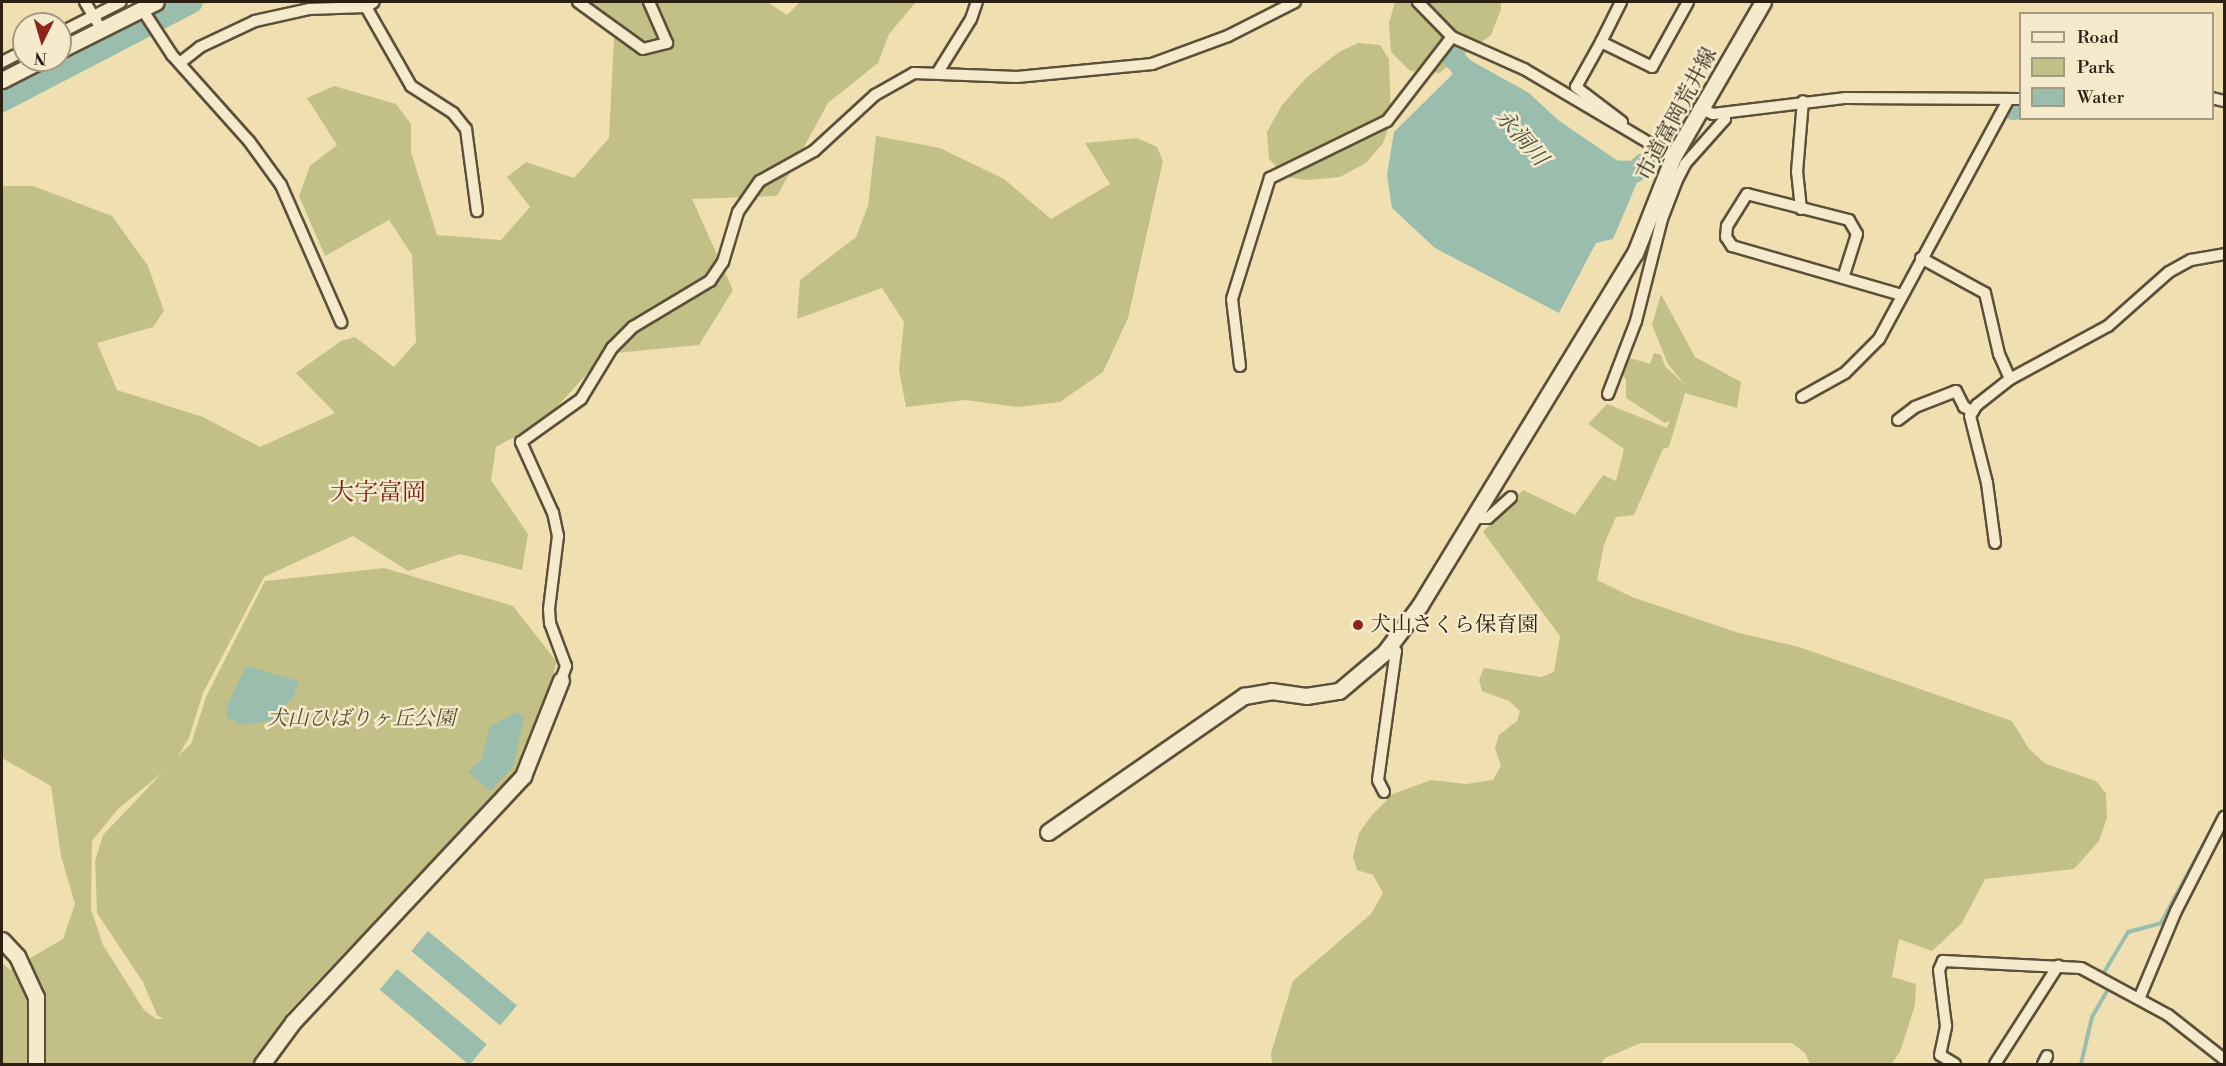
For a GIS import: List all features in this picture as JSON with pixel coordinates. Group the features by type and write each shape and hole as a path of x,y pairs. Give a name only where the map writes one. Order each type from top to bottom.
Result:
{"street":[{"path":"85,2 98,23"},
{"path":"72,41 98,23 120,2"},
{"path":"72,30 144,13 156,2"},
{"path":"578,2 643,49 667,43 649,2"},
{"path":"938,72 971,19 977,2"},
{"path":"262,1065 293,1022 523,776 566,666 550,623 549,609 558,536 553,513 521,442 581,399 612,348 633,327 710,281 723,262 738,212 760,181 814,151 875,95 914,73 938,72 1017,77 1152,64 1228,36 1295,2"},
{"path":"1418,2 1452,37 1524,69 1645,143 1673,157"},
{"path":"1621,2 1576,87 1643,138 1645,143"},
{"path":"1601,42 1652,67 1688,2"},
{"name":"市道富岡荒井線","path":"1048,832 1244,696 1271,691 1306,696 1338,691 1359,677 1390,646 1473,518 1635,253 1673,157 1699,108 1763,2"},
{"path":"181,62 200,46 255,21 309,9 370,4 411,86 453,114 466,129 477,211"},
{"path":"144,13 156,35 181,62 281,185 341,322"},
{"path":"1240,366 1232,299 1270,178 1387,121 1452,37"},
{"path":"2,80 18,72"},
{"path":"1699,108 1724,113 1803,101 1934,95 2019,99"},
{"path":"1802,397 1845,373 1870,350 2008,100"},
{"path":"1801,209 1797,172 1803,101"},
{"path":"1608,394 1636,321 1662,219 1676,182 1686,164 1725,119 1724,113"},
{"path":"1844,275 1857,234 1849,220 1747,195 1727,226 1726,237 1732,246 1844,275 1902,295"},
{"path":"1995,543 1987,483 1970,416 1973,411 2010,379 2108,326 2169,272 2191,260 2224,254"},
{"path":"1922,258 1985,293 1995,342 2010,379"},
{"path":"1898,420 1915,407 1956,391 1964,407 1973,411"},
{"path":"1473,518 1488,518 1511,497"},
{"path":"1384,792 1378,780 1396,651 1390,646"},
{"path":"2139,999 2176,911 2224,817"},
{"path":"2,940 17,956 36,997 36,1065"},
{"path":"1955,1065 1940,1055 1946,1026 1939,970 1943,961 2041,968 2058,966 2081,968 2168,1014 2224,1059"},
{"path":"1995,1065 2058,966"}],"green space":[{"name":"犬山ひばりヶ丘公園","path":"572,2 767,2 787,15 800,2 916,2 889,34 878,63 828,103 777,196 692,199 733,290 699,345 605,354 545,420 496,447 491,480 528,534 522,570 460,554 408,571 353,536 264,577 203,693 189,738 178,756 191,744 206,697 265,581 384,568 513,606 557,662 532,740 514,774 288,1012 251,1064 2,1064 2,963 10,970 63,939 75,904 61,856 51,786 2,758 2,186 33,186 112,216 148,266 164,311 153,327 97,343 117,390 203,417 260,447 335,413 296,373 341,341 355,337 394,367 416,342 412,255 389,220 325,256 299,196 310,166 337,145 307,98 334,86 396,104 411,124 411,152 437,235 501,240 530,207 507,177 526,162 574,178 609,138 614,37","holes":["163,772 103,835 95,861 97,913 143,982 157,1015 163,1019 156,1019 144,1010 103,945 91,909 92,841 118,809"]},
{"path":"1395,2 1501,2 1501,9 1491,35 1439,73 1410,71 1391,52 1389,23"},
{"path":"1358,43 1380,45 1389,59 1391,121 1383,143 1366,163 1340,177 1307,180 1286,177 1269,159 1267,132 1282,105 1306,78 1339,52"},
{"path":"876,136 940,148 1004,179 1051,219 1110,184 1085,143 1137,138 1157,147 1163,161 1128,318 1103,372 1060,402 1018,407 965,400 906,407 899,370 904,322 882,288 797,319 800,280 856,237 868,206"},
{"path":"1661,294 1695,357 1741,382 1737,408 1685,393 1669,447 1663,449 1634,515 1616,517 1604,545 1597,580 1632,597 1739,633 1799,647 2012,721 2029,749 2046,764 2096,781 2106,793 2107,818 2099,841 2074,869 1985,879 1962,923 1932,951 1899,939 1892,977 1916,984 1915,1005 1900,1052 1891,1064 1810,1064 1805,1053 1792,1043 1641,1043 1605,1058 1601,1064 1272,1064 1271,1053 1293,981 1371,914 1383,893 1373,875 1357,870 1353,857 1359,833 1373,814 1393,794 1431,780 1466,784 1493,780 1501,766 1495,748 1499,735 1517,721 1520,711 1509,701 1482,691 1479,680 1484,668 1541,677 1554,672 1560,636 1483,532 1523,490 1575,515 1603,475 1616,481 1624,449 1588,424 1607,404 1667,428 1670,421 1665,423 1626,398 1626,379 1620,372 1630,358 1650,364 1654,353 1661,355 1665,366 1685,385 1668,364 1652,325"}],"water":[{"path":"1468,59 1529,93 1558,120 1634,172 1638,180 1613,239 1596,243 1559,313 1435,248 1392,208 1387,175 1394,132"},
{"path":"246,666 299,681 294,696 274,720 243,725 226,717 228,704"},
{"path":"518,712 524,718 513,767 490,791 468,772 482,759 490,726"},
{"path":"428,931 517,1006 500,1025 411,951"},
{"path":"397,969 487,1044 468,1064 380,990"}],"waterway":[{"path":"2,101 192,2"},
{"name":"永洞川","path":"1454,58 1480,89"},
{"name":"永洞川","path":"2013,109 2019,108"},
{"name":"永洞川","path":"1603,171 1634,172 1644,164"},
{"path":"2103,974 2128,932 2161,923 2207,838"},
{"path":"2081,1064 2092,1017 2107,991"}],"place":[{"name":"犬山さくら保育園","path":"1358,625"}],"district":[{"name":"大字富岡","path":"378,494"}]}
